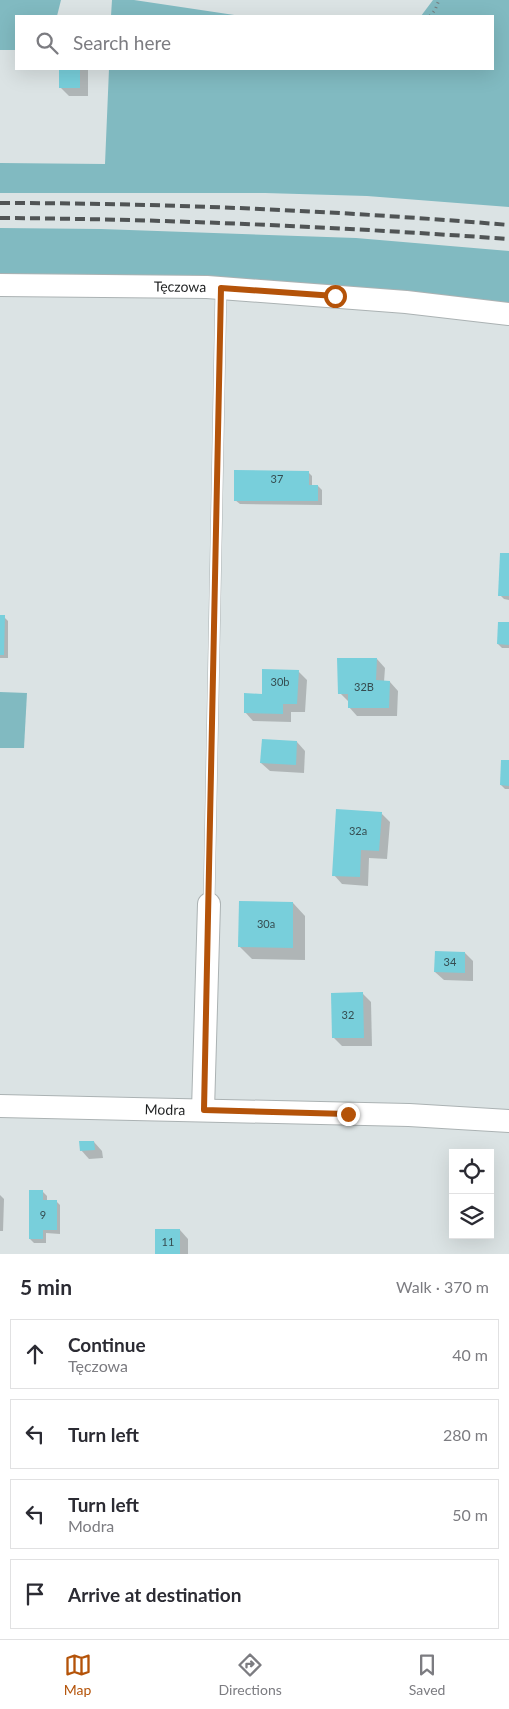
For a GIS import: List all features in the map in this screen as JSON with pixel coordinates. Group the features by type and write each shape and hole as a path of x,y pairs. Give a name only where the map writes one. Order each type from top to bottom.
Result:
{"street":[{"name":"Tęczowa","path":"0,285 221,288 406,302 509,314"},
{"path":"204,1110 209,904"},
{"name":"Modra","path":"0,1106 409,1115 509,1120"}],"lane":[{"path":"209,904 221,288"}],"path":[{"path":"431,15 439,0"}],"shaded area":[{"path":"0,0 61,0 57,15 15,15 15,50 0,50"},
{"path":"112,0 134,0 234,15 111,15"},
{"path":"433,0 509,0 509,207 367,196 265,193 0,193 0,163 105,164 109,70 494,70 494,15 422,15"},
{"path":"0,228 101,229 356,238 509,251 509,309 0,279"},
{"path":"0,692 27,693 24,748 0,748"}],"building":[{"path":"59,70 80,70 80,88 59,88"},
{"path":"234,470 309,471 309,485 318,485 318,501 234,501"},
{"path":"500,553 509,553 509,596 498,596"},
{"path":"0,615 5,615 4,655 0,655"},
{"path":"498,622 509,622 509,645 497,644"},
{"path":"337,658 377,658 376,680 390,681 389,708 348,708 348,694 338,694"},
{"path":"262,669 299,670 297,704 283,704 283,714 244,713 244,693 262,694"},
{"path":"262,739 297,741 296,765 260,763"},
{"path":"501,760 509,760 509,786 500,785"},
{"path":"336,809 382,812 379,851 361,850 360,877 332,876"},
{"path":"239,901 293,902 293,948 238,947"},
{"path":"435,951 465,952 465,973 434,972"},
{"path":"363,992 364,1038 332,1038 331,993"},
{"path":"79,1141 94,1141 95,1150 80,1151"},
{"path":"29,1190 43,1190 43,1200 57,1200 57,1230 43,1230 43,1239 29,1239"},
{"path":"155,1229 180,1229 180,1254 155,1254"}],"railway":[{"path":"0,203 127,204 255,209 509,225"},
{"path":"0,218 255,224 509,239"}],"route":[{"path":"335,296 221,288 204,1110 348,1114"}]}
